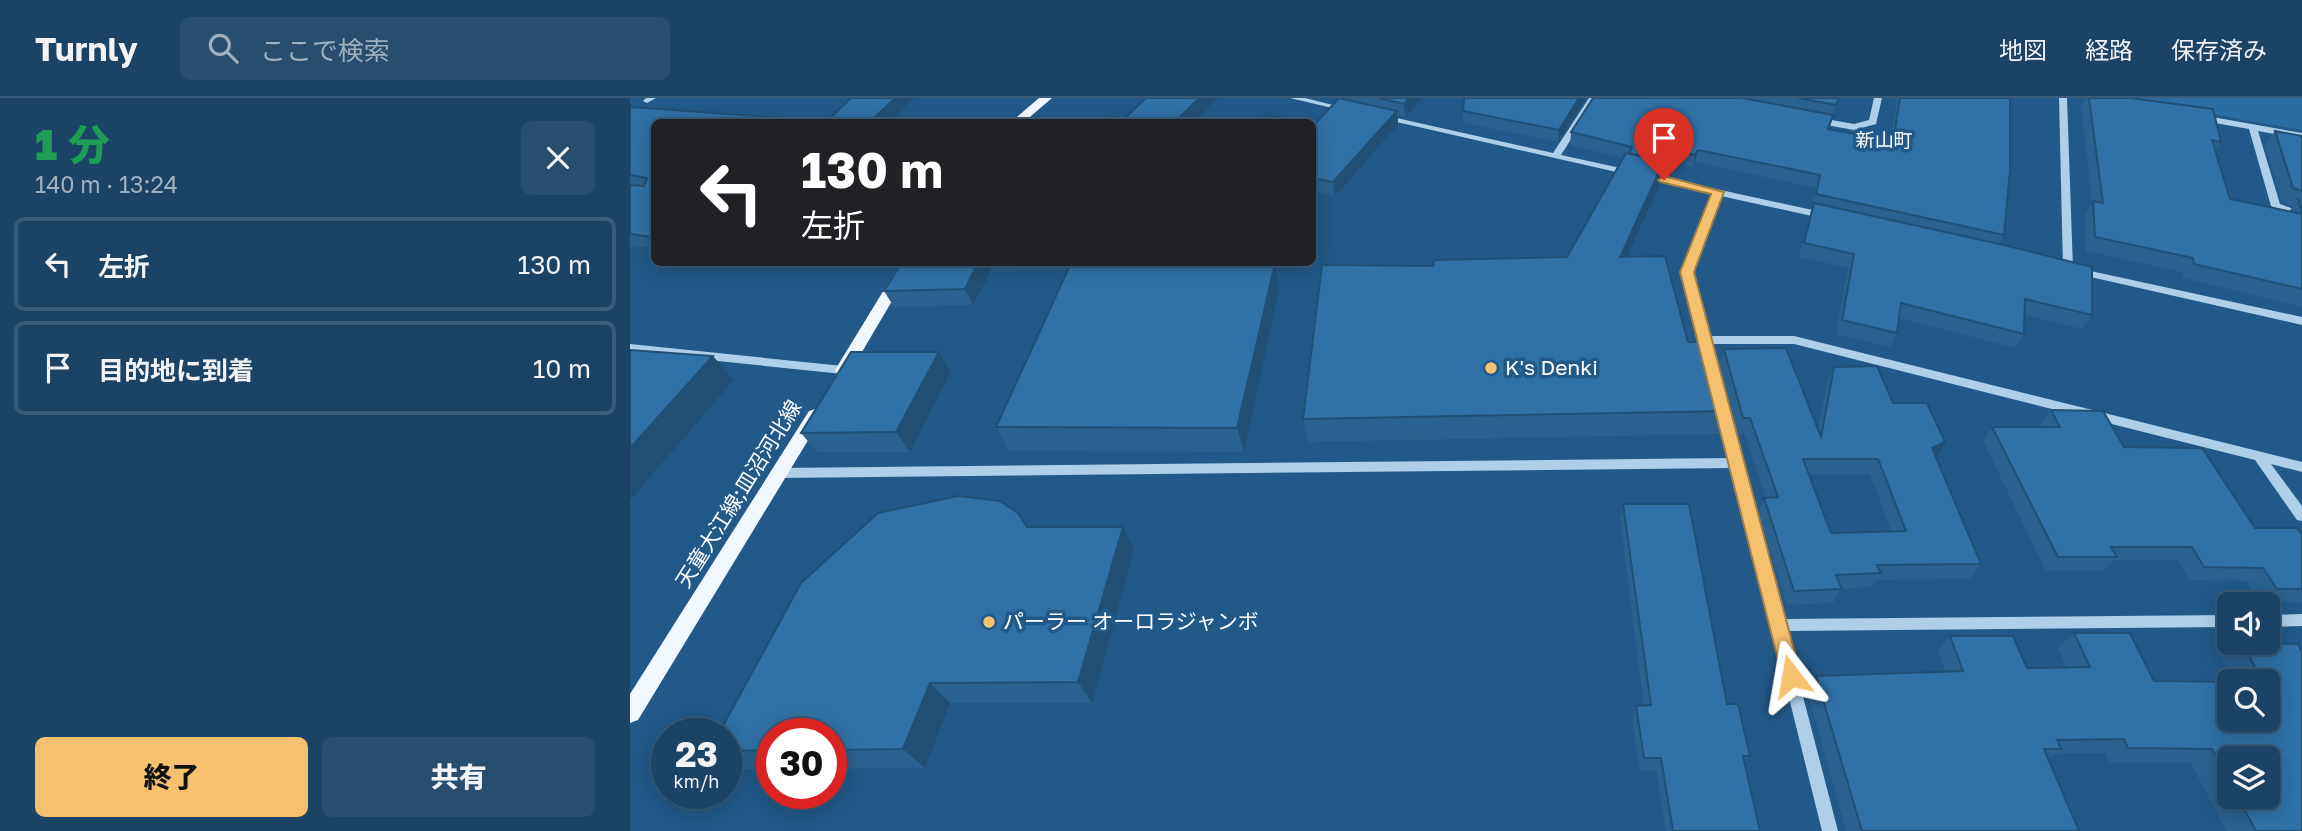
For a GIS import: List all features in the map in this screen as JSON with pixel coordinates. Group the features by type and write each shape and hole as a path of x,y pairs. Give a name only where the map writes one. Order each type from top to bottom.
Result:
{"main road":[{"path":"1021,119 1046,98"},
{"name":"天童大江線;皿沼河北線","path":"630,713 906,266"}],"street":[{"path":"1294,98 1359,112"},
{"path":"1556,156 1593,98"},
{"path":"1802,117 1854,127 1873,122 1878,98"},
{"path":"2063,98 2068,269"},
{"path":"1372,115 1839,219"},
{"path":"2186,115 2302,136"},
{"path":"2253,128 2276,206 2302,215"},
{"path":"1712,364 1687,272 1718,192"},
{"path":"2054,266 2302,321"},
{"path":"1705,340 1794,340 2302,467"},
{"path":"630,348 843,370"},
{"path":"1718,389 1830,831"},
{"path":"2258,455 2302,516"},
{"path":"779,473 1737,463"},
{"path":"2280,621 2302,620"},
{"path":"1778,625 2217,621"}],"shaded area":[{"path":"2118,98 2302,98 2302,130"}],"building":[{"path":"851,98 895,98 873,119 829,119"},
{"path":"1146,98 1199,98 1178,119 1124,119"},
{"path":"1339,98 1397,111 1333,182 1316,179 1316,123"},
{"path":"1379,98 1409,98 1404,104"},
{"path":"1464,98 1579,98 1559,130 1463,111"},
{"path":"1593,98 1742,98 1833,115 1828,129 1893,141 1900,98 2010,98 2010,170 2004,235 1816,194 1820,175 1698,150 1695,155 1673,149 1667,161 1629,153 1632,147 1571,132"},
{"path":"1798,98 1839,98 1836,105"},
{"path":"2089,98 2130,98 2213,109 2221,142 2212,140 2230,199 2302,214 2302,289 2194,264 2193,258 2095,237 2093,201 2103,203"},
{"path":"630,107 799,119 651,119 651,237 630,234 630,185 644,186 647,178 630,175"},
{"path":"1265,115 1291,119 1261,119"},
{"path":"2275,131 2302,136 2302,191 2293,188"},
{"path":"1626,153 1664,161 1620,257 1665,256 1688,342 1709,342 1728,411 1303,419 1322,265 1433,266 1434,260 1567,257"},
{"path":"1814,203 2092,267 2092,315 2025,299 2024,334 1901,303 1897,333 1842,320 1854,254 1804,243"},
{"path":"900,266 976,266 965,289 884,291"},
{"path":"1070,266 1275,266 1237,428 996,427"},
{"path":"1786,348 1821,437 1834,367 1877,366 1893,403 1927,403 1945,442 1932,448 1981,564 1877,565 1881,573 1836,575 1842,589 1794,591 1764,498 1778,497 1750,418 1743,418 1724,349","holes":["1803,459 1878,459 1906,531 1831,533"]},
{"path":"630,350 713,356 630,448"},
{"path":"851,352 939,352 896,432 801,433"},
{"path":"2051,410 2103,411 2124,447 2202,448 2255,528 2297,528 2302,535 2302,589 2277,589 2263,568 2204,567 2192,547 2111,547 2117,557 2058,557 1992,427 2060,427"},
{"path":"958,496 1000,501 1018,513 1027,527 1123,527 1078,682 930,683 903,749 847,750 847,718 756,718 756,750 742,751 742,718 727,718 801,583 878,513"},
{"path":"1623,504 1689,504 1727,704 1738,704 1750,756 1743,756 1760,831 1673,831 1661,758 1644,758 1636,706 1651,705"},
{"path":"2074,633 2130,633 2154,681 2217,682 2217,732 2280,732 2280,669 2256,669 2249,655 2280,655 2280,643 2298,644 2302,652 2302,831 2256,831 2244,809 2280,809 2280,746 2217,746 2217,758 2212,749 2128,748 2124,739 2057,740 2061,749 2044,749 2079,831 1862,831 1816,676 1963,671 1950,636 2013,636 2027,668 2090,667"}],"place":[{"name":"K's Denki","path":"1491,368"},
{"name":"パーラー オーロラジャンボ","path":"989,622"}],"district":[{"name":"新山町","path":"1884,140"}],"route":[{"path":"1664,180 1718,192 1687,272 1791,676"}]}
